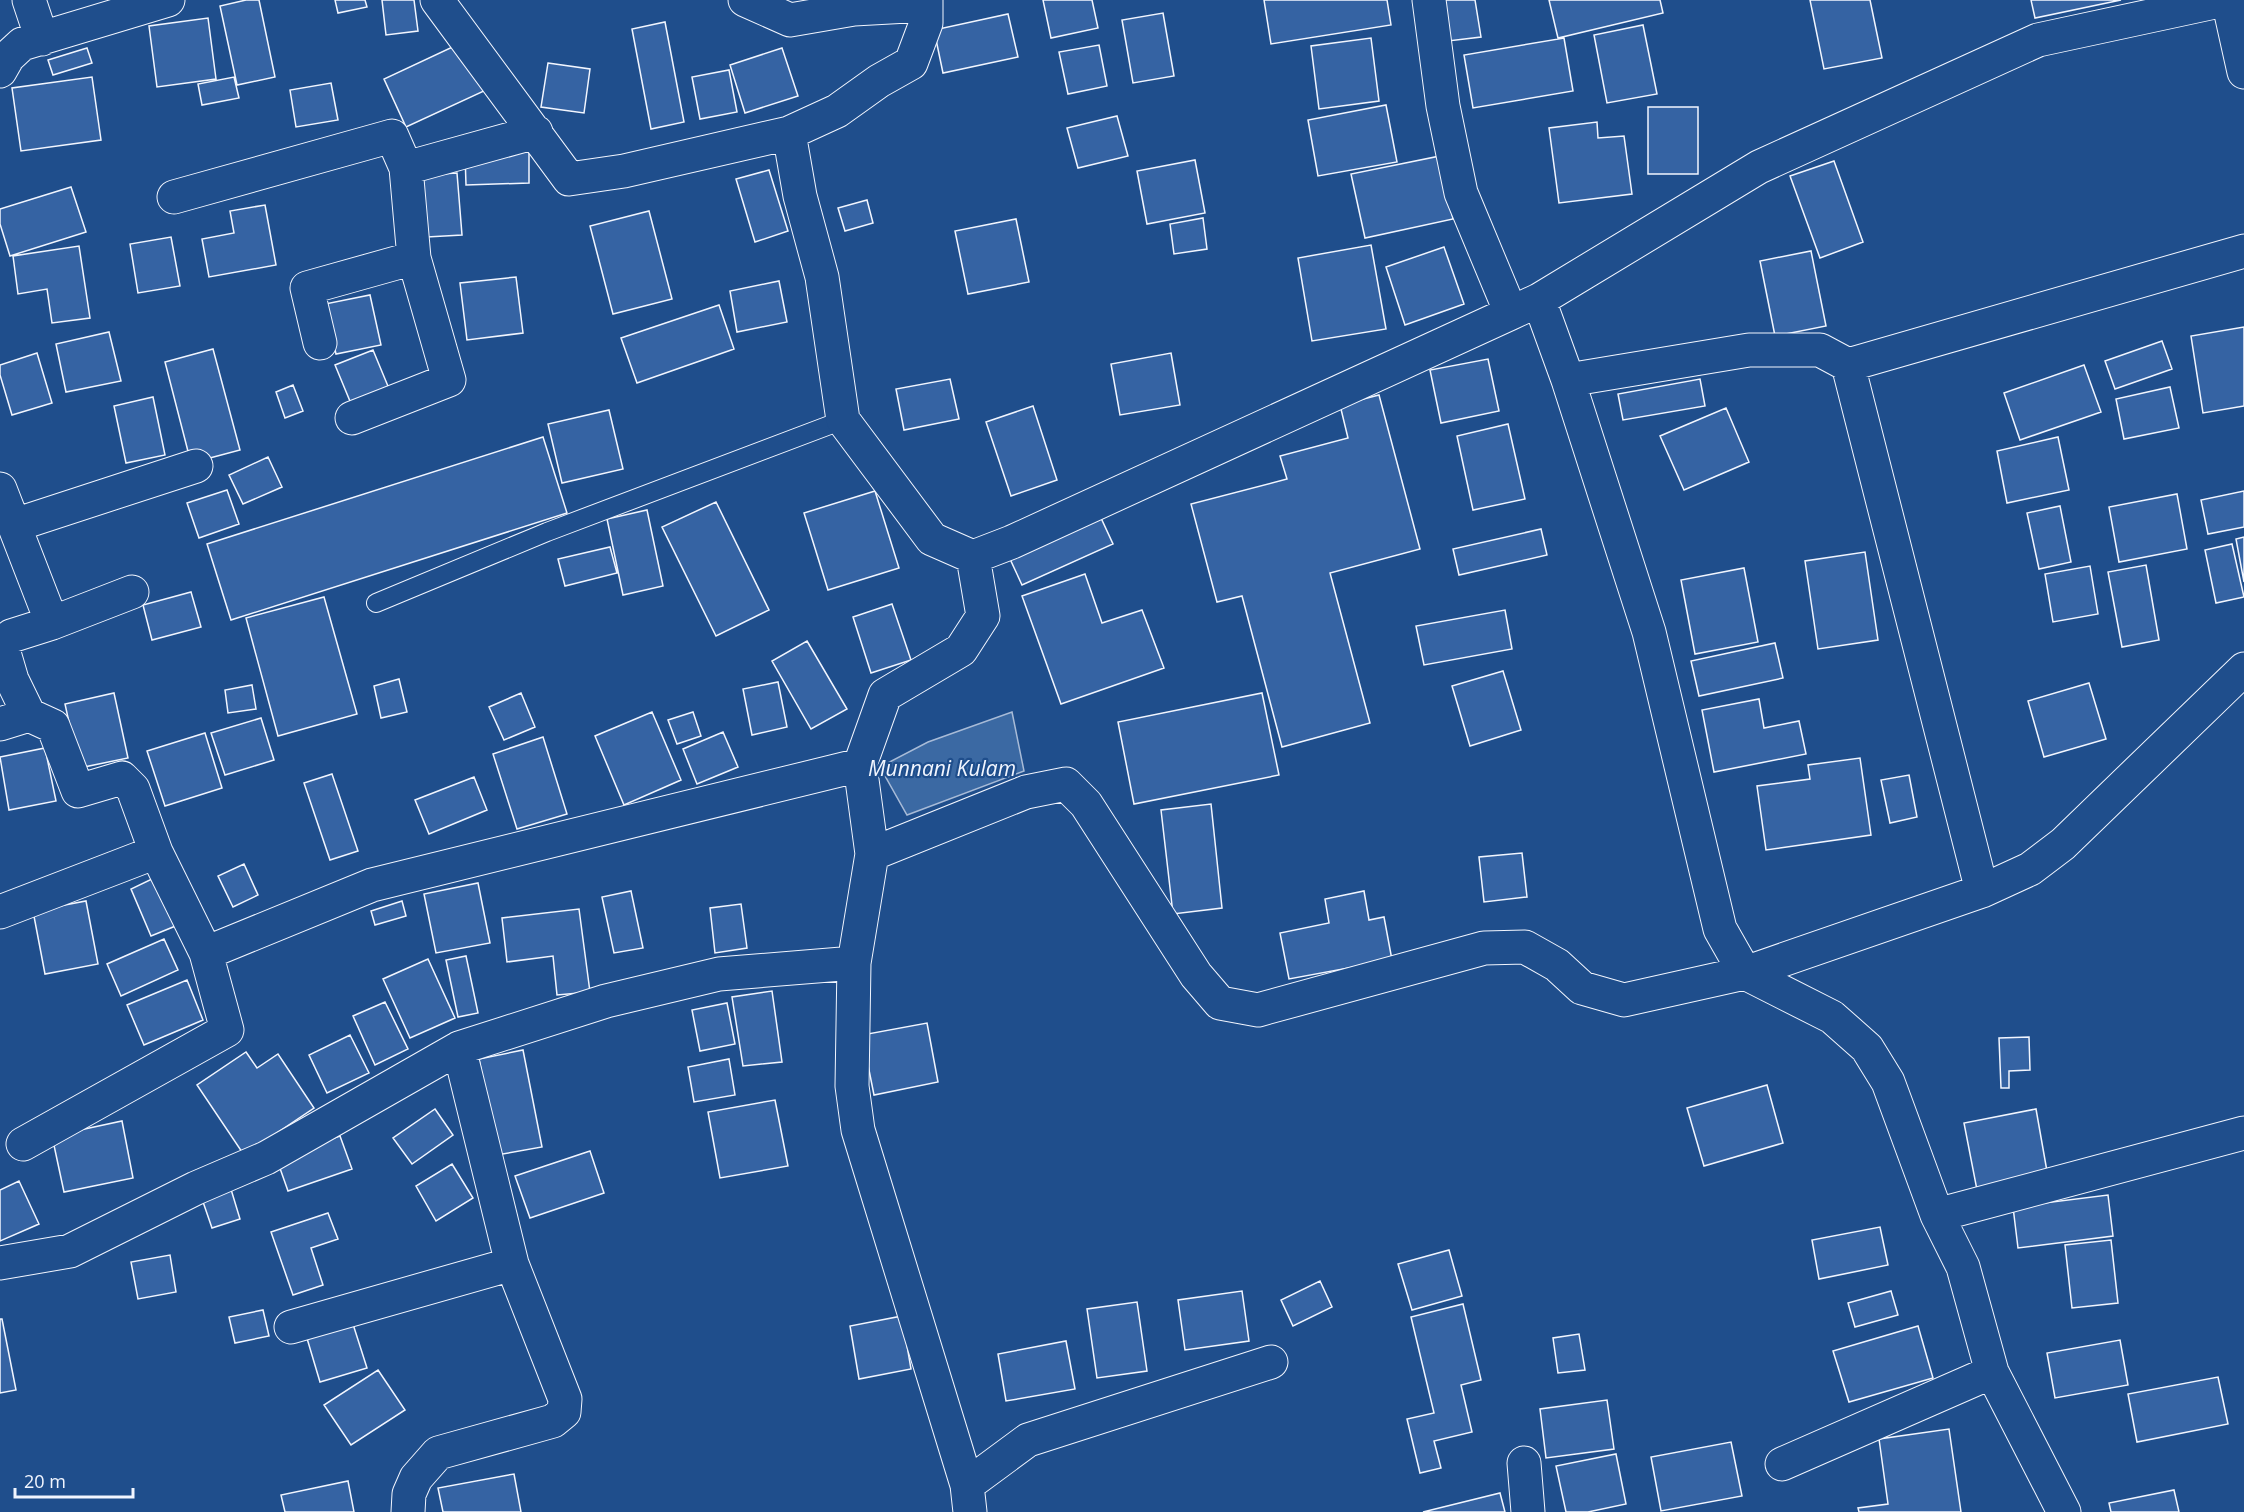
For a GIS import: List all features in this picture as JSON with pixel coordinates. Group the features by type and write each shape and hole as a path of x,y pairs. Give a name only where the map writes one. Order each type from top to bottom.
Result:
{"street":[{"path":"29,0 42,39"},
{"path":"0,71 8,57 22,44 168,0"},
{"path":"437,0 536,132 568,179 624,171 789,133 837,111 879,81 911,63 926,23 926,2 854,9 790,20 745,0"},
{"path":"1429,0 1443,106 1461,193 1568,380 1649,632 1720,930 1745,973 1832,1017 1867,1048 1888,1083 1937,1215 1963,1267 1992,1372 2064,1512"},
{"path":"789,133 800,196 822,277 843,420 932,538 973,557 1012,542 1525,307 1758,167 2038,40 2226,0 2244,72"},
{"path":"406,168 536,132"},
{"path":"174,197 392,136 406,168 414,258 449,380 352,418"},
{"path":"1568,380 1749,350 1820,350 1848,365 2244,251"},
{"path":"320,343 307,288 414,258"},
{"path":"1848,365 1982,891"},
{"path":"15,525 196,466"},
{"path":"0,489 52,623"},
{"path":"973,557 983,616 961,650 885,695 860,765 872,854 854,963 852,1086 858,1130 968,1499 1028,1440 1271,1362"},
{"path":"23,1144 227,1030 206,953 156,852 133,789 122,778 78,791 53,726 14,720 12,680 2,646 10,636 52,623 132,592"},
{"path":"872,854 1026,792 1066,784 1086,804 1196,975 1220,1003 1258,1010 1484,948 1525,946 1557,965 1582,988 1624,1000 1745,973 1982,891 2030,869 2063,844 2244,669"},
{"path":"206,953 372,885 860,765"},
{"path":"0,912 156,852"},
{"path":"0,1263 70,1251 196,1188 266,1158 459,1048 606,1001 719,974 854,963"},
{"path":"408,1512 408,1494 416,1478 438,1453 553,1421 564,1412 566,1399 512,1264 459,1048"},
{"path":"1937,1215 2244,1133"},
{"path":"291,1327 512,1264"},
{"path":"1782,1464 1992,1372"},
{"path":"1524,1463 1528,1512"}],"lane":[{"path":"376,603 547,532 843,420"}],"water":[{"name":"Munnani Kulam","path":"1012,712 1024,771 907,815 880,767 928,742"}],"building":[{"path":"246,0 259,0 275,77 237,85 220,6"},
{"path":"335,0 365,0 367,7 338,13"},
{"path":"382,0 414,0 418,31 386,35"},
{"path":"1043,0 1092,0 1098,28 1051,38"},
{"path":"1264,0 1387,0 1391,25 1271,44"},
{"path":"1442,0 1475,0 1481,37 1448,41"},
{"path":"1549,0 1660,0 1663,13 1558,38"},
{"path":"1810,0 1870,0 1882,58 1824,69"},
{"path":"2031,0 2121,0 2035,18"},
{"path":"1163,13 1174,76 1133,83 1122,20"},
{"path":"1008,14 1018,57 943,73 934,30"},
{"path":"208,18 216,79 157,87 149,26"},
{"path":"665,22 684,122 651,129 632,29"},
{"path":"1643,25 1657,94 1607,103 1594,35"},
{"path":"1371,38 1379,101 1319,109 1311,46"},
{"path":"1564,38 1573,91 1473,108 1464,55"},
{"path":"461,43 484,91 406,127 384,79"},
{"path":"1099,45 1107,86 1068,94 1059,52"},
{"path":"87,48 92,63 53,75 48,60"},
{"path":"782,48 798,96 745,113 730,65"},
{"path":"548,63 590,69 584,113 541,107"},
{"path":"729,70 737,112 700,119 692,77"},
{"path":"92,77 101,140 21,151 12,88"},
{"path":"234,77 239,98 202,105 198,84"},
{"path":"331,83 338,120 296,127 290,90"},
{"path":"1386,105 1397,162 1318,176 1308,120"},
{"path":"1648,107 1698,107 1698,174 1648,174"},
{"path":"1117,116 1128,156 1078,168 1067,128"},
{"path":"1597,122 1598,138 1624,136 1632,194 1559,203 1549,128"},
{"path":"529,152 529,183 466,185 465,154"},
{"path":"1440,156 1453,219 1365,238 1351,174"},
{"path":"1195,160 1205,213 1147,224 1137,171"},
{"path":"1834,161 1863,242 1820,258 1790,176"},
{"path":"769,170 788,231 755,242 736,179"},
{"path":"457,173 462,235 427,237 423,175"},
{"path":"71,187 86,232 10,256 0,224 0,209"},
{"path":"867,200 873,223 845,231 838,208"},
{"path":"265,205 276,265 209,277 202,239 234,233 230,211"},
{"path":"649,211 672,299 613,314 590,226"},
{"path":"1203,218 1207,249 1174,254 1170,224"},
{"path":"1016,219 1029,282 968,294 955,231"},
{"path":"171,237 180,286 138,293 130,244"},
{"path":"1371,245 1386,329 1312,341 1298,258"},
{"path":"79,246 90,318 52,323 47,289 18,294 13,256"},
{"path":"1444,247 1464,304 1405,325 1386,267"},
{"path":"1811,251 1826,326 1775,336 1760,261"},
{"path":"516,277 523,333 467,340 460,283"},
{"path":"779,281 787,322 737,332 730,291"},
{"path":"370,295 381,345 336,354 325,304"},
{"path":"719,305 734,349 637,383 621,338"},
{"path":"2244,327 2244,406 2203,413 2191,336"},
{"path":"109,332 121,381 66,392 56,344"},
{"path":"2162,341 2172,369 2115,389 2105,361"},
{"path":"213,349 240,450 191,463 165,362"},
{"path":"373,350 390,391 352,406 335,365"},
{"path":"37,353 52,403 12,415 0,375 0,365"},
{"path":"1171,353 1180,405 1120,415 1111,364"},
{"path":"1488,359 1499,411 1441,423 1430,370"},
{"path":"2084,365 2101,412 2020,440 2004,393"},
{"path":"950,379 959,419 904,430 896,389"},
{"path":"1700,379 1705,406 1623,420 1618,394"},
{"path":"293,385 303,411 285,418 276,392"},
{"path":"2170,387 2179,428 2124,439 2116,399"},
{"path":"1379,395 1420,549 1330,573 1370,723 1282,747 1242,596 1217,602 1191,504 1287,479 1280,456 1348,438 1340,405"},
{"path":"153,397 165,455 126,463 114,406"},
{"path":"1033,406 1057,480 1011,496 986,422"},
{"path":"1726,408 1749,462 1684,490 1660,436"},
{"path":"609,410 623,469 562,483 548,424"},
{"path":"1508,424 1525,499 1473,510 1457,436"},
{"path":"543,437 567,513 231,620 207,544"},
{"path":"2058,437 2069,490 2007,503 1997,451"},
{"path":"268,457 282,487 243,504 229,475"},
{"path":"227,490 239,524 199,538 187,503"},
{"path":"875,491 899,568 828,590 804,513"},
{"path":"2244,491 2244,527 2208,534 2201,500"},
{"path":"2177,494 2187,549 2119,562 2109,507"},
{"path":"716,502 769,610 716,636 662,527"},
{"path":"1095,505 1113,544 1022,585 1004,546"},
{"path":"2060,506 2071,562 2039,569 2027,513"},
{"path":"647,510 663,586 623,595 607,519"},
{"path":"1541,529 1547,555 1459,575 1453,549"},
{"path":"2244,537 2244,582 2236,539"},
{"path":"2232,544 2244,597 2216,603 2205,550"},
{"path":"610,547 617,573 565,586 558,559"},
{"path":"1865,552 1878,640 1818,649 1805,561"},
{"path":"2146,565 2159,640 2122,647 2108,572"},
{"path":"2090,566 2098,614 2053,622 2045,574"},
{"path":"1744,568 1758,642 1695,654 1681,580"},
{"path":"1085,574 1102,623 1142,610 1164,668 1061,704 1022,596"},
{"path":"191,592 201,627 152,640 143,605"},
{"path":"324,597 357,714 278,736 246,618"},
{"path":"892,604 911,660 871,673 853,617"},
{"path":"1505,610 1512,649 1424,665 1416,626"},
{"path":"807,641 847,709 811,729 772,661"},
{"path":"1775,643 1783,678 1699,696 1691,661"},
{"path":"1503,671 1521,730 1470,746 1452,686"},
{"path":"399,679 407,712 381,718 374,686"},
{"path":"778,682 787,727 752,735 743,689"},
{"path":"2089,683 2106,739 2044,757 2028,701"},
{"path":"252,685 256,709 228,713 225,690"},
{"path":"114,693 128,758 79,768 65,704"},
{"path":"521,693 535,727 504,740 489,707"},
{"path":"1262,693 1279,775 1134,804 1118,722"},
{"path":"1759,699 1764,728 1799,721 1806,754 1714,772 1702,710"},
{"path":"652,712 681,780 624,805 595,736"},
{"path":"693,712 701,736 677,744 668,720"},
{"path":"261,718 274,760 225,775 211,733"},
{"path":"723,732 738,767 697,784 683,749"},
{"path":"205,733 222,788 165,806 147,751"},
{"path":"543,737 567,814 517,829 493,754"},
{"path":"45,748 56,801 9,810 0,757"},
{"path":"1860,758 1871,835 1766,850 1757,786 1810,779 1808,765"},
{"path":"332,774 358,851 330,860 304,783"},
{"path":"1909,775 1917,817 1890,823 1881,780"},
{"path":"474,777 487,810 429,834 415,800"},
{"path":"1211,804 1222,908 1173,914 1161,810"},
{"path":"1522,853 1527,897 1484,902 1479,857"},
{"path":"244,864 258,895 233,907 218,876"},
{"path":"156,877 178,925 151,936 131,889"},
{"path":"478,883 490,943 436,953 424,894"},
{"path":"631,891 643,948 614,953 602,897"},
{"path":"1364,891 1369,920 1384,917 1392,960 1289,979 1280,933 1329,923 1325,899"},
{"path":"86,901 98,964 45,974 33,911"},
{"path":"402,901 406,916 375,925 371,911"},
{"path":"741,904 747,948 715,953 710,908"},
{"path":"579,909 590,992 557,995 553,956 507,962 502,918"},
{"path":"164,939 178,970 121,996 107,964"},
{"path":"466,956 478,1013 458,1017 446,960"},
{"path":"428,959 455,1018 410,1038 383,979"},
{"path":"187,980 203,1020 144,1045 127,1005"},
{"path":"772,991 782,1062 743,1066 732,997"},
{"path":"385,1002 408,1049 375,1065 353,1016"},
{"path":"727,1003 735,1044 700,1051 692,1010"},
{"path":"927,1023 938,1082 874,1095 862,1035"},
{"path":"350,1035 369,1073 327,1093 309,1055"},
{"path":"2029,1037 2030,1070 2009,1071 2009,1088 2001,1088 1999,1038"},
{"path":"523,1050 542,1147 497,1155 479,1059"},
{"path":"246,1052 257,1068 278,1054 314,1108 244,1155 197,1085"},
{"path":"729,1059 735,1095 694,1102 688,1067"},
{"path":"1767,1085 1783,1143 1704,1166 1687,1108"},
{"path":"775,1100 788,1166 720,1178 708,1112"},
{"path":"435,1109 453,1135 412,1164 393,1138"},
{"path":"2036,1109 2048,1177 1977,1190 1964,1123"},
{"path":"122,1121 133,1178 64,1192 52,1136"},
{"path":"340,1136 352,1169 288,1191 276,1157"},
{"path":"590,1151 604,1193 530,1218 515,1176"},
{"path":"452,1164 473,1198 436,1221 416,1186"},
{"path":"19,1181 39,1224 0,1241 0,1190"},
{"path":"230,1186 240,1219 212,1228 201,1196"},
{"path":"2108,1195 2113,1236 2018,1248 2013,1207"},
{"path":"328,1213 338,1239 311,1248 323,1285 293,1295 271,1232"},
{"path":"1880,1227 1888,1265 1819,1279 1812,1240"},
{"path":"2111,1240 2118,1303 2072,1308 2065,1245"},
{"path":"1449,1250 1462,1296 1412,1310 1398,1264"},
{"path":"170,1255 176,1292 138,1299 131,1262"},
{"path":"1320,1281 1332,1307 1293,1326 1281,1300"},
{"path":"1242,1291 1249,1341 1185,1350 1178,1300"},
{"path":"1891,1291 1898,1315 1855,1327 1848,1303"},
{"path":"1137,1302 1147,1371 1097,1378 1087,1309"},
{"path":"1463,1304 1481,1380 1461,1385 1472,1432 1434,1441 1441,1468 1420,1473 1407,1419 1434,1413 1411,1317"},
{"path":"263,1310 269,1336 235,1343 229,1317"},
{"path":"902,1316 911,1369 859,1379 850,1326"},
{"path":"0,1319 2,1319 16,1390 0,1393"},
{"path":"352,1321 367,1368 320,1382 306,1335"},
{"path":"1918,1326 1933,1378 1849,1402 1833,1351"},
{"path":"1579,1334 1585,1370 1558,1373 1553,1338"},
{"path":"2120,1340 2128,1385 2055,1398 2047,1353"},
{"path":"1066,1341 1075,1389 1006,1401 998,1354"},
{"path":"378,1370 405,1410 351,1445 324,1405"},
{"path":"2218,1377 2228,1424 2137,1442 2128,1394"},
{"path":"1607,1400 1614,1449 1546,1458 1540,1409"},
{"path":"1949,1429 1961,1512 1859,1512 1858,1508 1888,1504 1879,1439"},
{"path":"1731,1442 1742,1496 1661,1511 1651,1457"},
{"path":"1616,1454 1626,1504 1588,1512 1566,1512 1556,1466"},
{"path":"514,1474 521,1512 443,1512 438,1488"},
{"path":"348,1481 354,1512 285,1512 281,1495"},
{"path":"2174,1490 2179,1512 2111,1512 2109,1503"},
{"path":"1500,1493 1505,1512 1423,1512"}]}
